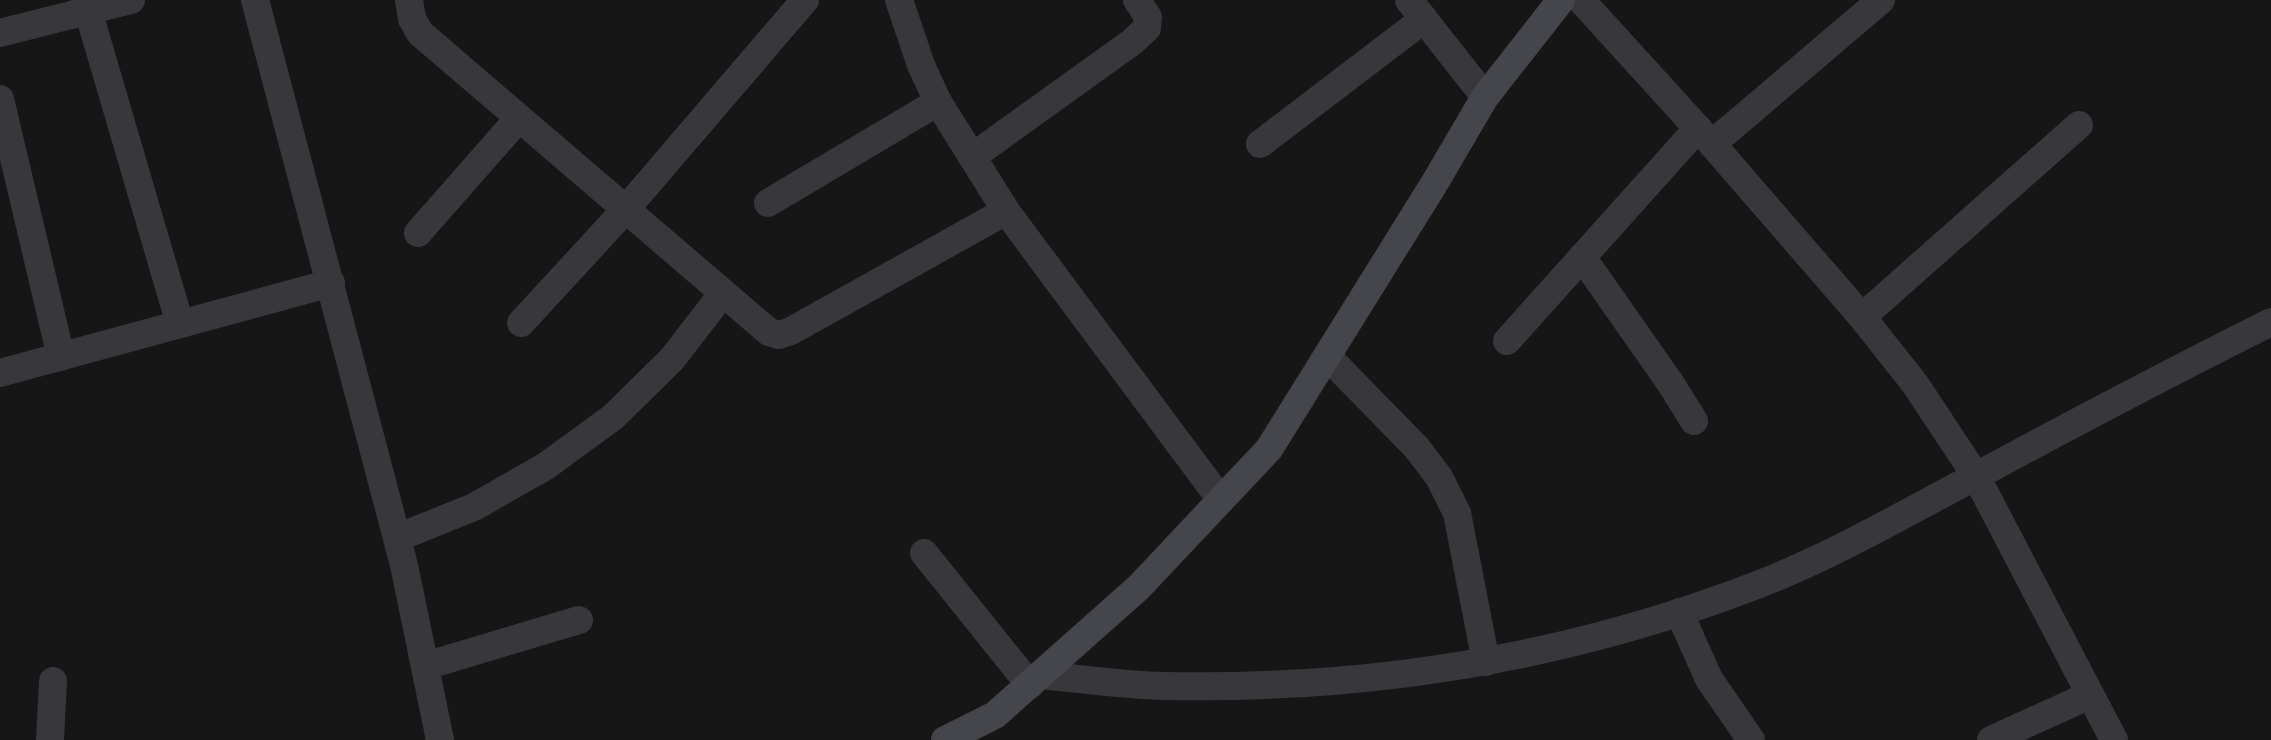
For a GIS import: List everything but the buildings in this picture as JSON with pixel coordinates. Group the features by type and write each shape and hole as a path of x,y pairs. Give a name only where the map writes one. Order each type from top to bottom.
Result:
{"street":[{"path":"0,33 86,6 131,0"},
{"path":"255,0 397,538 440,740"},
{"path":"409,0 412,19 420,33 769,332 779,335 791,331 1006,211"},
{"path":"521,323 626,209 805,0"},
{"path":"899,0 921,65 938,102 1006,211 1221,500"},
{"path":"972,157 1137,38 1147,28 1148,17 1136,0"},
{"path":"945,740 996,716 1139,587 1269,449 1486,97 1561,0"},
{"path":"1581,0 1705,136 1862,317 1915,384 1976,476 2114,740"},
{"path":"1506,340 1582,257 1705,136 1881,0"},
{"path":"86,6 180,324"},
{"path":"1260,144 1417,10 1486,97"},
{"path":"0,99 60,356"},
{"path":"768,203 938,102"},
{"path":"418,234 519,118"},
{"path":"1862,317 2079,125"},
{"path":"1582,257 1671,384 1694,421"},
{"path":"0,373 331,283"},
{"path":"397,538 474,507 498,494 546,466 613,417 672,359 723,293"},
{"path":"924,553 1035,680 1162,686 1284,686 1404,676 1486,662 1552,648 1643,625 1758,585 1870,534 1976,476 2271,322"},
{"path":"1327,356 1416,447 1439,477 1457,513 1486,662"},
{"path":"1679,612 1709,679 1751,740"},
{"path":"425,666 579,620"},
{"path":"50,740 53,681"},
{"path":"1991,740 2090,696"}]}
